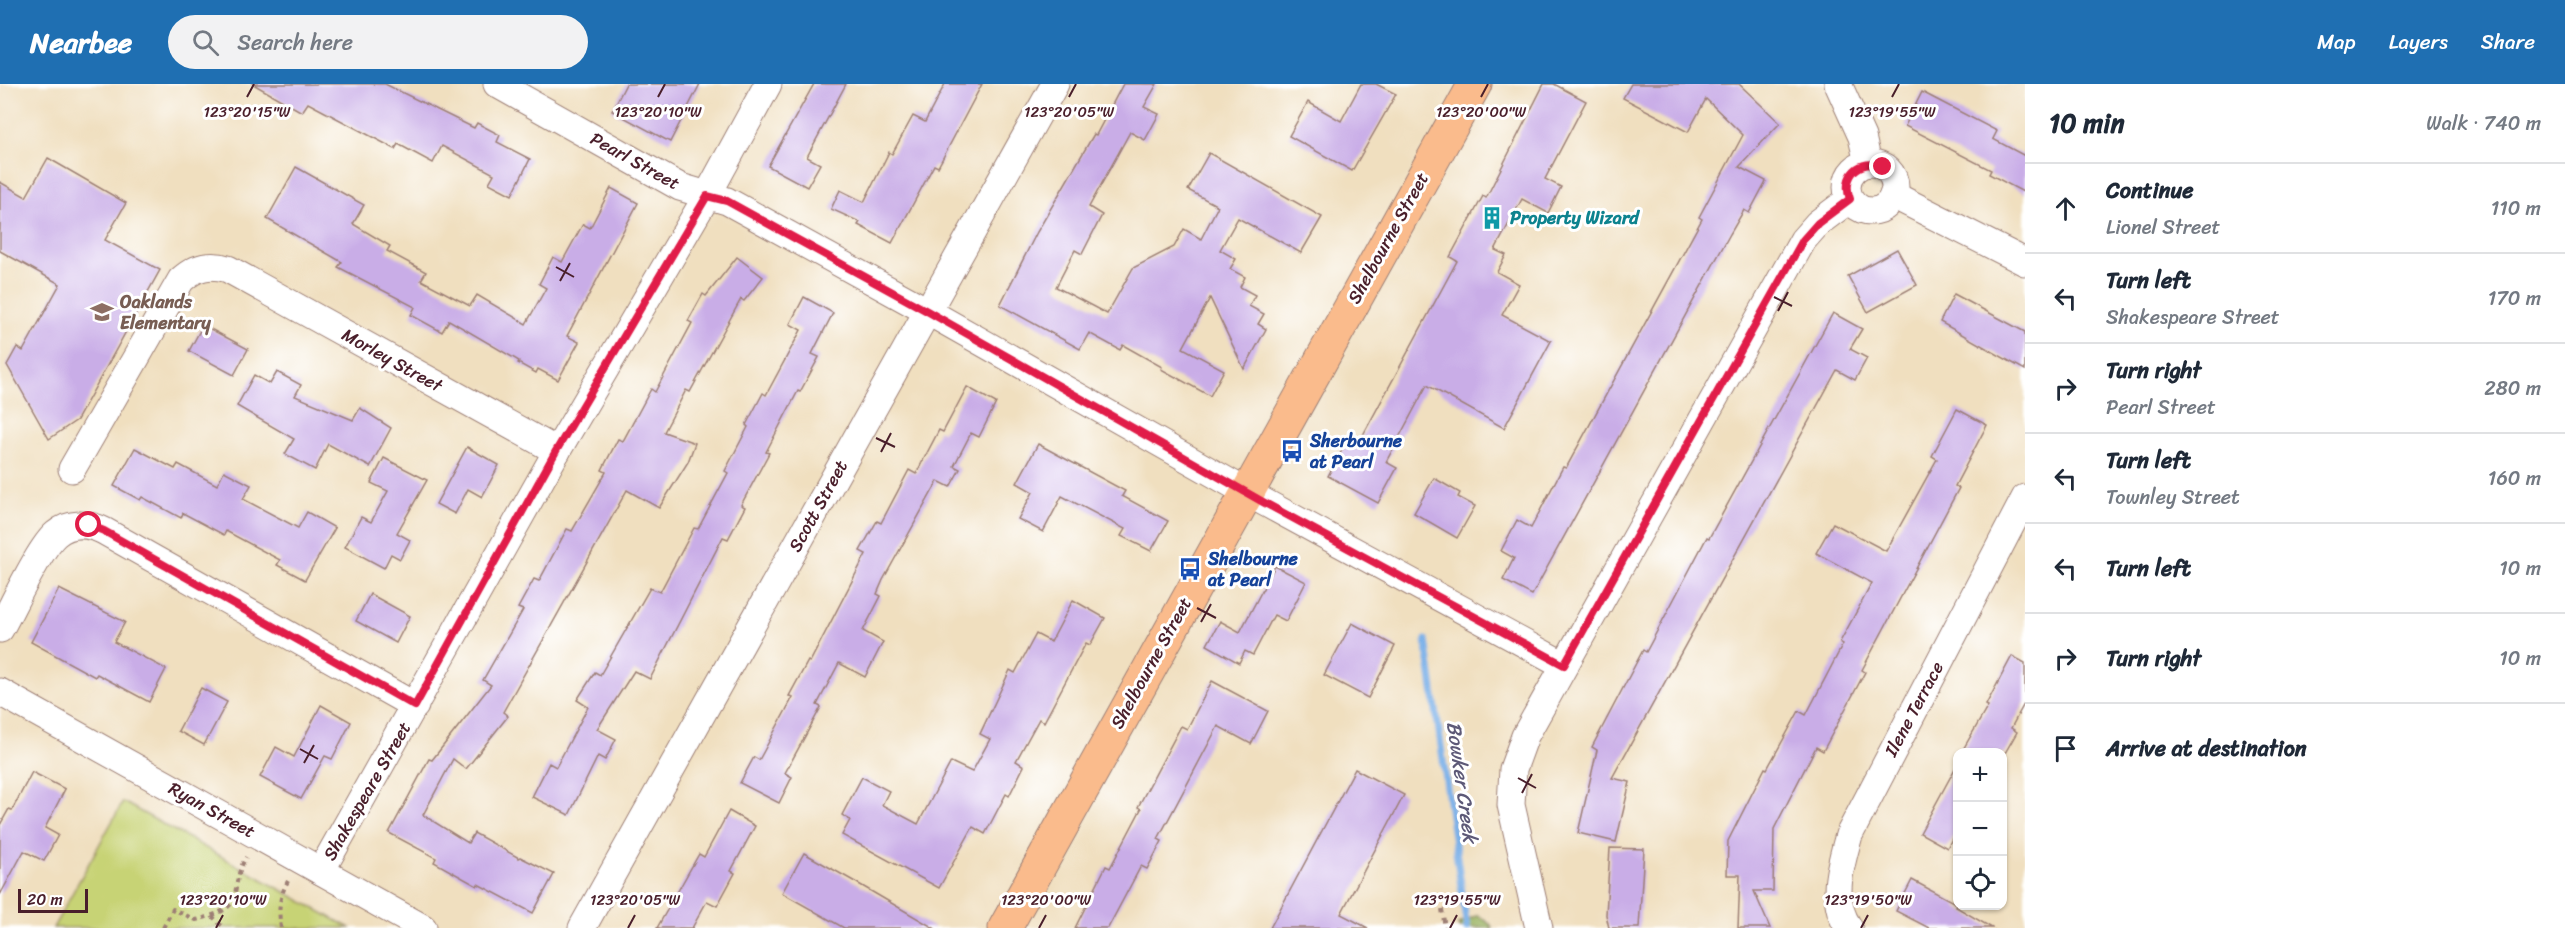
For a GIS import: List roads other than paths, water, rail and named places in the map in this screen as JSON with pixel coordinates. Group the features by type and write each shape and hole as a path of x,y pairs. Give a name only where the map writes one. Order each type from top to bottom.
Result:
{"main road":[{"name":"Shelbourne Street","path":"1005,928 1475,84"}],"street":[{"name":"Pearl Street","path":"496,84 680,187 727,201 927,311 1246,492 1564,665"},
{"name":"Shakespeare Street","path":"311,865 415,706 556,451 707,196 768,84"},
{"name":"Scott Street","path":"582,928 1055,84"},
{"path":"1838,84 1862,137 1868,164"},
{"path":"1868,164 1883,167 1889,172 1895,187 1893,195 1884,207 1876,210 1862,209 1850,199 1847,184 1850,176 1860,166 1868,164"},
{"path":"1893,195 2025,262"},
{"path":"1539,928 1511,805 1513,769 1525,736 1803,240 1818,223 1850,199"},
{"name":"Morley Street","path":"72,469 181,280 200,267 219,266 556,451"},
{"name":"Ilene Terrace","path":"1849,928 1844,921 1836,880 1849,835 2025,498"},
{"path":"0,629 10,589 51,539 58,532 74,525 97,527 415,706"},
{"name":"Ryan Street","path":"2,699 258,836 423,928"}],"waterway":[{"name":"Bowker Creek","path":"1426,640 1467,928"}],"place":[{"name":"Property Wizard","path":"1492,218"},
{"name":"Oaklands Elementary","path":"102,312"},
{"name":"Sherbourne at Pearl","path":"1292,451"},
{"name":"Shelbourne at Pearl","path":"1190,569"}]}
